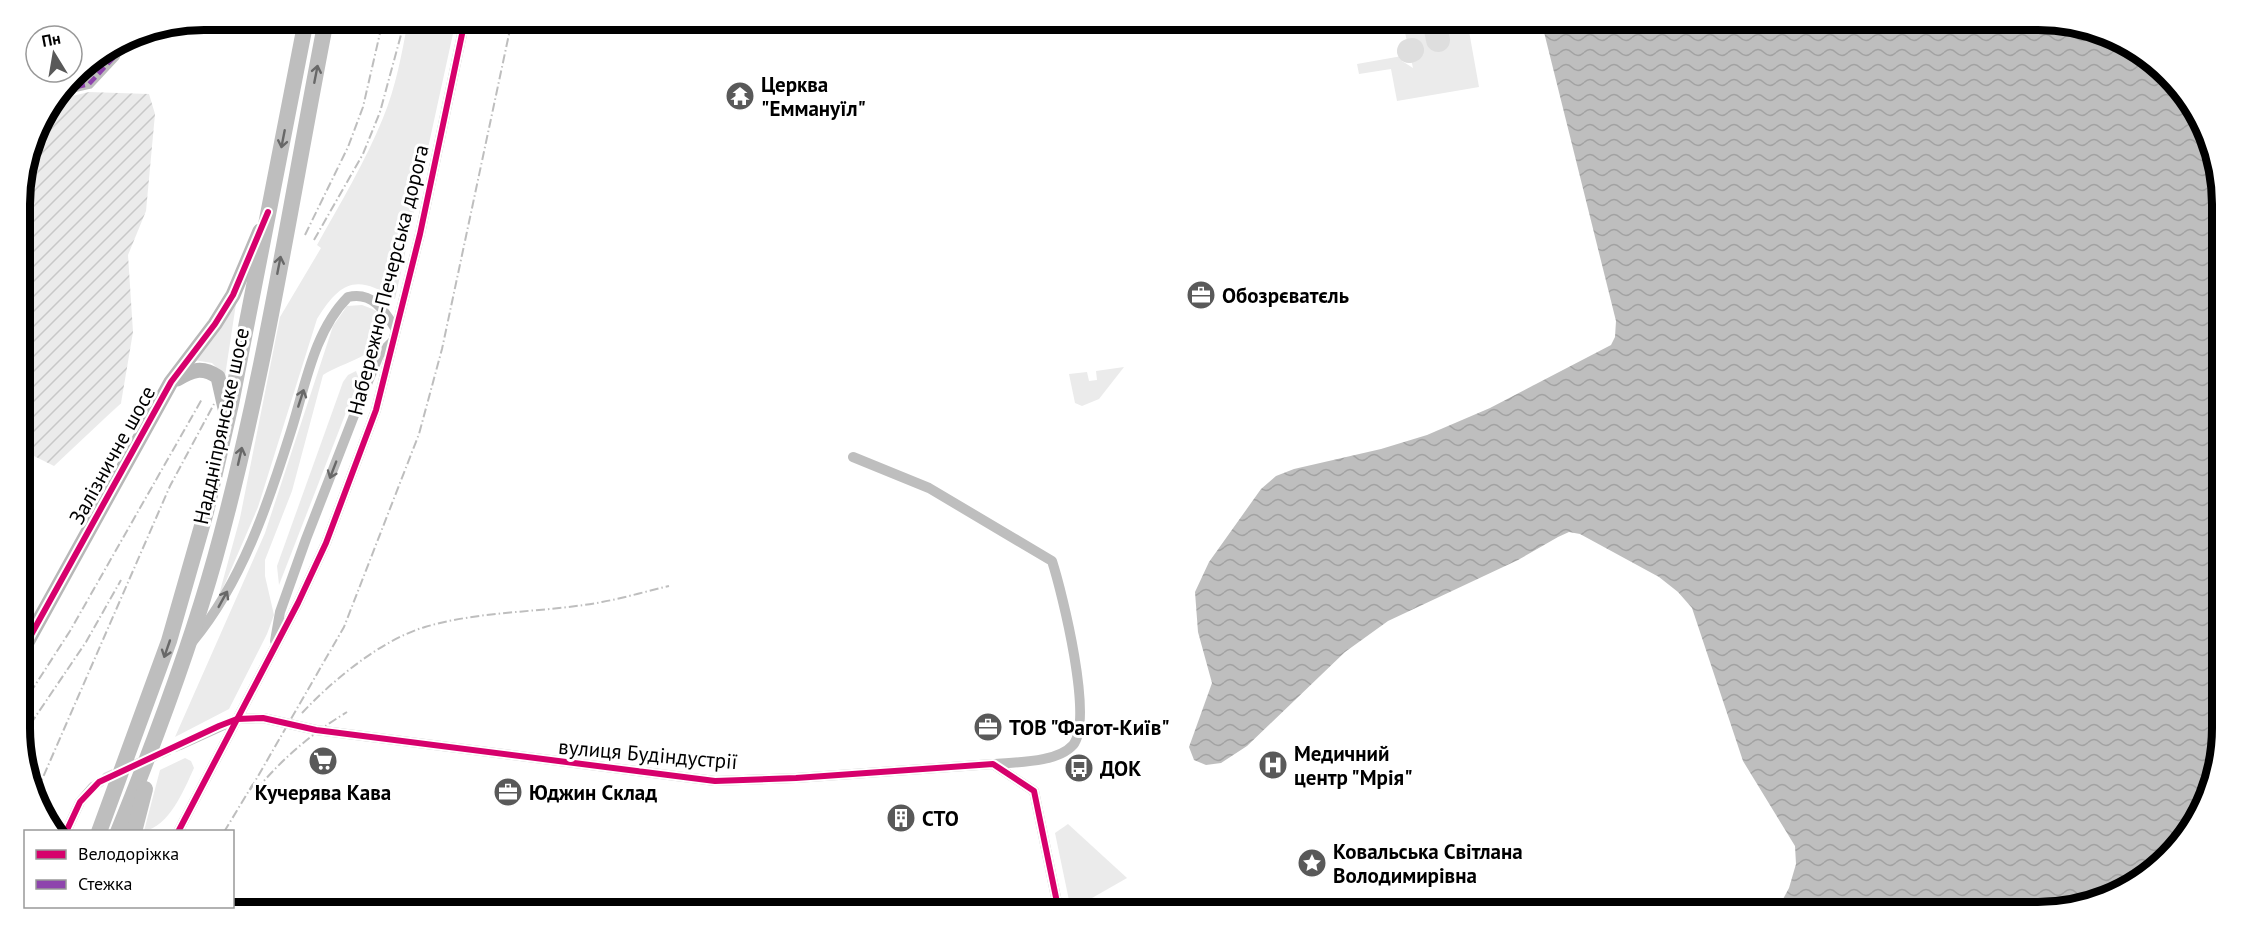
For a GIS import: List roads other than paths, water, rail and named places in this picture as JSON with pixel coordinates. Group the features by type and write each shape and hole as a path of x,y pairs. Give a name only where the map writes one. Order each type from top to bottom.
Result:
{"main road":[{"name":"Наддніпрянське шосе","path":"97,830 114,793 170,641 201,532 227,420 304,30"},
{"name":"Наддніпрянське шосе","path":"118,830 154,743 189,646 215,556 248,419 324,30"},
{"path":"134,830 146,787 154,743"}],"street":[{"name":"Набережно-Печерська дорога","path":"179,830 290,620 333,523 376,410 420,234 463,30"},
{"path":"76,87 89,84 116,55"},
{"name":"Залізничне шосе","path":"30,637 171,382 216,324 233,294 268,212"},
{"path":"189,646 220,604 255,533 282,460 314,359 337,309 348,297 366,297 377,303 396,328"},
{"name":"Набережно-Печерська дорога","path":"274,647 280,612 309,529 379,355 392,342"},
{"name":"Залізничне шосе","path":"171,382 194,370 204,369 212,373 221,383 227,420"},
{"name":"вулиця Будіндустрії","path":"237,718 263,718 316,730 715,781 796,778 993,764 1048,757 1064,752 1074,744 1079,732 1079,698 1070,628 1052,561 929,488 853,457"},
{"path":"180,744 237,718"},
{"path":"993,764 1034,791 1057,902"},
{"path":"66,830 80,802 93,787"}],"water":[{"path":"1543,30 2049,30 2072,33 2104,43 2125,53 2161,81 2189,117 2199,138 2211,182 2212,204 2212,739 2209,762 2199,794 2189,815 2169,843 2153,859 2115,884 2072,899 2049,902 1781,902 1789,888 1796,864 1795,846 1743,761 1692,608 1678,592 1659,577 1580,534 1569,532 1518,560 1388,621 1345,652 1247,746 1221,763 1206,765 1194,760 1189,747 1212,683 1198,632 1195,592 1209,562 1261,489 1276,476 1294,469 1381,449 1427,435 1490,408 1611,345 1615,337 1616,321"}],"tunnel":[{"path":"93,787 107,777 180,745"}],"railway":[{"path":"305,235 348,147 363,107 381,30"},
{"path":"314,240 363,154 380,112 402,30"},
{"path":"250,790 344,627 419,434 442,349 510,30"},
{"path":"30,693 70,631 202,399"},
{"path":"40,785 170,486 214,404"},
{"path":"30,725 86,642 121,580"},
{"path":"302,713 328,687 359,662 392,641 425,627 469,617 580,606 669,586"},
{"path":"256,790 298,747 347,712"},
{"path":"225,830 253,784"}],"place":[{"name":"Церква \"Еммануїл\"","path":"740,96"},
{"name":"Обозрєватєль","path":"1201,295"},
{"name":"ТОВ \"Фагот-Київ\"","path":"988,727"},
{"name":"Кучерява Кава","path":"323,761"},
{"name":"Медичний центр \"Мрія\"","path":"1273,765"},
{"name":"ДОК","path":"1079,768"},
{"name":"Юджин Склад","path":"508,792"},
{"name":"СТО","path":"901,818"},
{"name":"Ковальська Світлана Володимирівна","path":"1312,863"}]}
